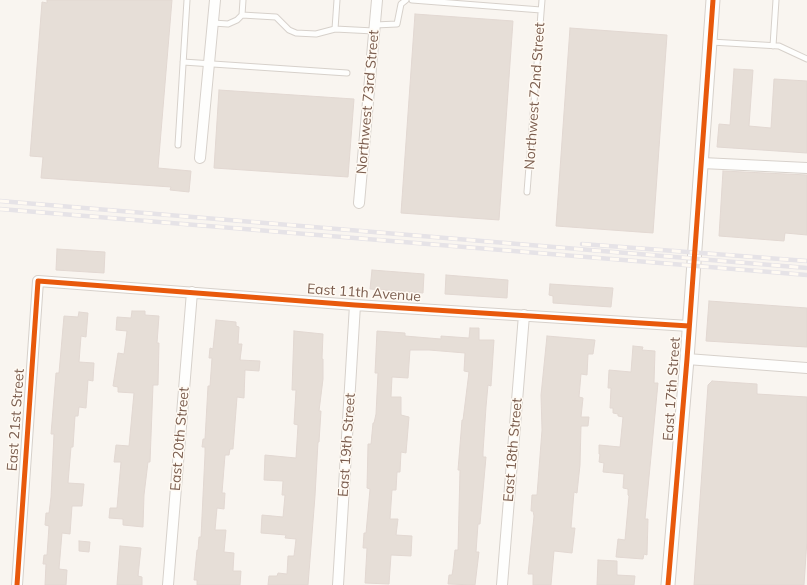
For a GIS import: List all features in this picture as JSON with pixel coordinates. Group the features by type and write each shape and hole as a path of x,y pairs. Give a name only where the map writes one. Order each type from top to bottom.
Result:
{"street":[{"path":"200,158 215,0"},
{"name":"Northwest 73rd Street","path":"359,204 377,0"},
{"name":"East 17th Street","path":"668,585 687,359 713,0"},
{"path":"702,163 807,168"},
{"name":"East 11th Avenue","path":"38,281 355,305 524,314 689,326"},
{"name":"East 21st Street","path":"17,585 38,281"},
{"name":"East 20th Street","path":"168,585 192,292"},
{"name":"East 19th Street","path":"338,585 355,305"},
{"name":"East 18th Street","path":"502,585 524,314"},
{"path":"687,359 807,368"}],"lane":[{"path":"178,145 187,0"},
{"path":"213,23 228,24 237,20 242,15 243,0"},
{"path":"335,29 337,0"},
{"path":"242,15 276,17 289,30 296,33 316,34 335,29 374,28 396,24 401,4 406,0"},
{"path":"412,0 441,1 541,10"},
{"name":"Northwest 72nd Street","path":"528,192 542,0"},
{"path":"773,46 776,0"},
{"path":"710,42 779,46 807,59"},
{"path":"183,62 347,73"}],"building":[{"path":"47,0 172,0 158,168 191,171 189,192 170,190 171,187 41,178 43,157 30,156 42,2 47,3"},
{"path":"415,14 513,21 499,220 401,213"},
{"path":"570,28 667,35 653,233 556,226"},
{"path":"734,69 753,70 749,126 771,128 774,79 807,81 807,153 717,147 719,124 730,125"},
{"path":"219,90 354,99 348,177 214,168"},
{"path":"723,171 807,175 807,235 785,233 784,241 719,236"},
{"path":"57,249 105,252 104,273 56,270"},
{"path":"372,270 424,274 423,293 370,289"},
{"path":"446,275 508,280 507,298 445,294"},
{"path":"550,284 613,288 611,307 553,303 553,296 549,295"},
{"path":"709,301 807,308 807,347 706,341"},
{"path":"132,311 145,311 145,315 159,316 157,343 159,343 158,385 153,385 150,462 148,462 144,495 143,527 123,525 123,519 109,518 110,508 117,508 121,462 114,462 116,445 129,446 134,393 118,392 118,387 113,386 118,353 124,354 127,331 116,330 117,317 131,318"},
{"path":"79,312 88,313 86,337 81,336 79,362 94,363 93,381 88,380 86,408 79,407 78,416 75,416 73,447 71,447 68,483 84,484 82,506 72,506 70,534 62,533 59,569 67,570 66,585 45,585 46,564 43,564 44,555 47,555 49,526 45,525 46,513 49,513 51,497 54,434 51,434 56,373 59,373 64,316 78,317"},
{"path":"216,320 236,322 236,326 239,327 238,344 242,344 240,360 260,361 259,371 245,370 244,398 237,397 233,449 230,449 229,455 225,455 222,493 225,493 224,509 217,508 215,530 226,530 224,552 234,553 233,571 241,571 240,585 197,585 197,580 194,580 199,537 201,537 205,454 205,447 202,447 203,439 205,439 208,386 210,386 212,358 209,358 210,348 213,349"},
{"path":"470,328 479,328 479,340 494,340 491,386 488,385 486,407 483,457 486,457 480,524 478,524 476,552 479,552 475,585 448,584 449,575 452,575 455,550 458,550 460,470 458,470 462,420 469,372 464,371 465,353 429,350 410,350 408,378 392,377 391,397 401,397 401,415 409,417 406,453 401,452 400,472 397,472 396,490 392,490 390,519 398,519 396,535 412,536 411,556 391,555 389,584 365,583 367,548 363,548 364,533 366,533 370,489 367,488 368,444 371,444 373,423 376,414 378,373 375,373 377,331 405,333 405,336 441,339 441,336 469,338"},
{"path":"294,331 323,334 323,379 319,411 321,411 308,585 268,585 269,576 277,576 278,573 287,574 288,556 294,556 296,539 285,538 286,535 261,533 262,515 283,517 285,495 282,495 283,481 264,480 265,455 296,458 298,425 294,424 296,390 292,390"},
{"path":"547,336 595,340 593,354 588,354 587,375 581,374 579,397 583,398 581,417 589,417 588,426 581,426 580,465 577,493 574,492 571,528 575,528 572,553 554,551 551,585 533,585 533,574 528,574 534,516 533,511 531,511 532,495 537,495 542,430 541,395"},
{"path":"633,346 643,347 642,350 655,351 654,383 658,383 645,519 648,519 647,555 644,554 643,559 616,557 618,539 625,540 629,496 628,489 623,488 624,474 603,472 604,463 599,462 599,445 620,447 623,417 613,413 613,408 610,408 611,388 608,388 609,370 631,372"},
{"path":"712,381 757,384 757,394 807,397 807,540 804,585 694,585 708,385"},
{"path":"79,541 90,542 89,552 79,551"},
{"path":"120,546 141,548 138,576 142,577 142,585 117,585"},
{"path":"598,560 617,561 617,575 635,576 634,585 597,585"}],"railway":[{"path":"0,201 807,268"},
{"path":"0,209 807,275"},
{"path":"582,244 807,261"}],"cycle path":[{"path":"668,585 687,359 713,0"},
{"path":"17,585 38,281 355,305 689,326"}]}
